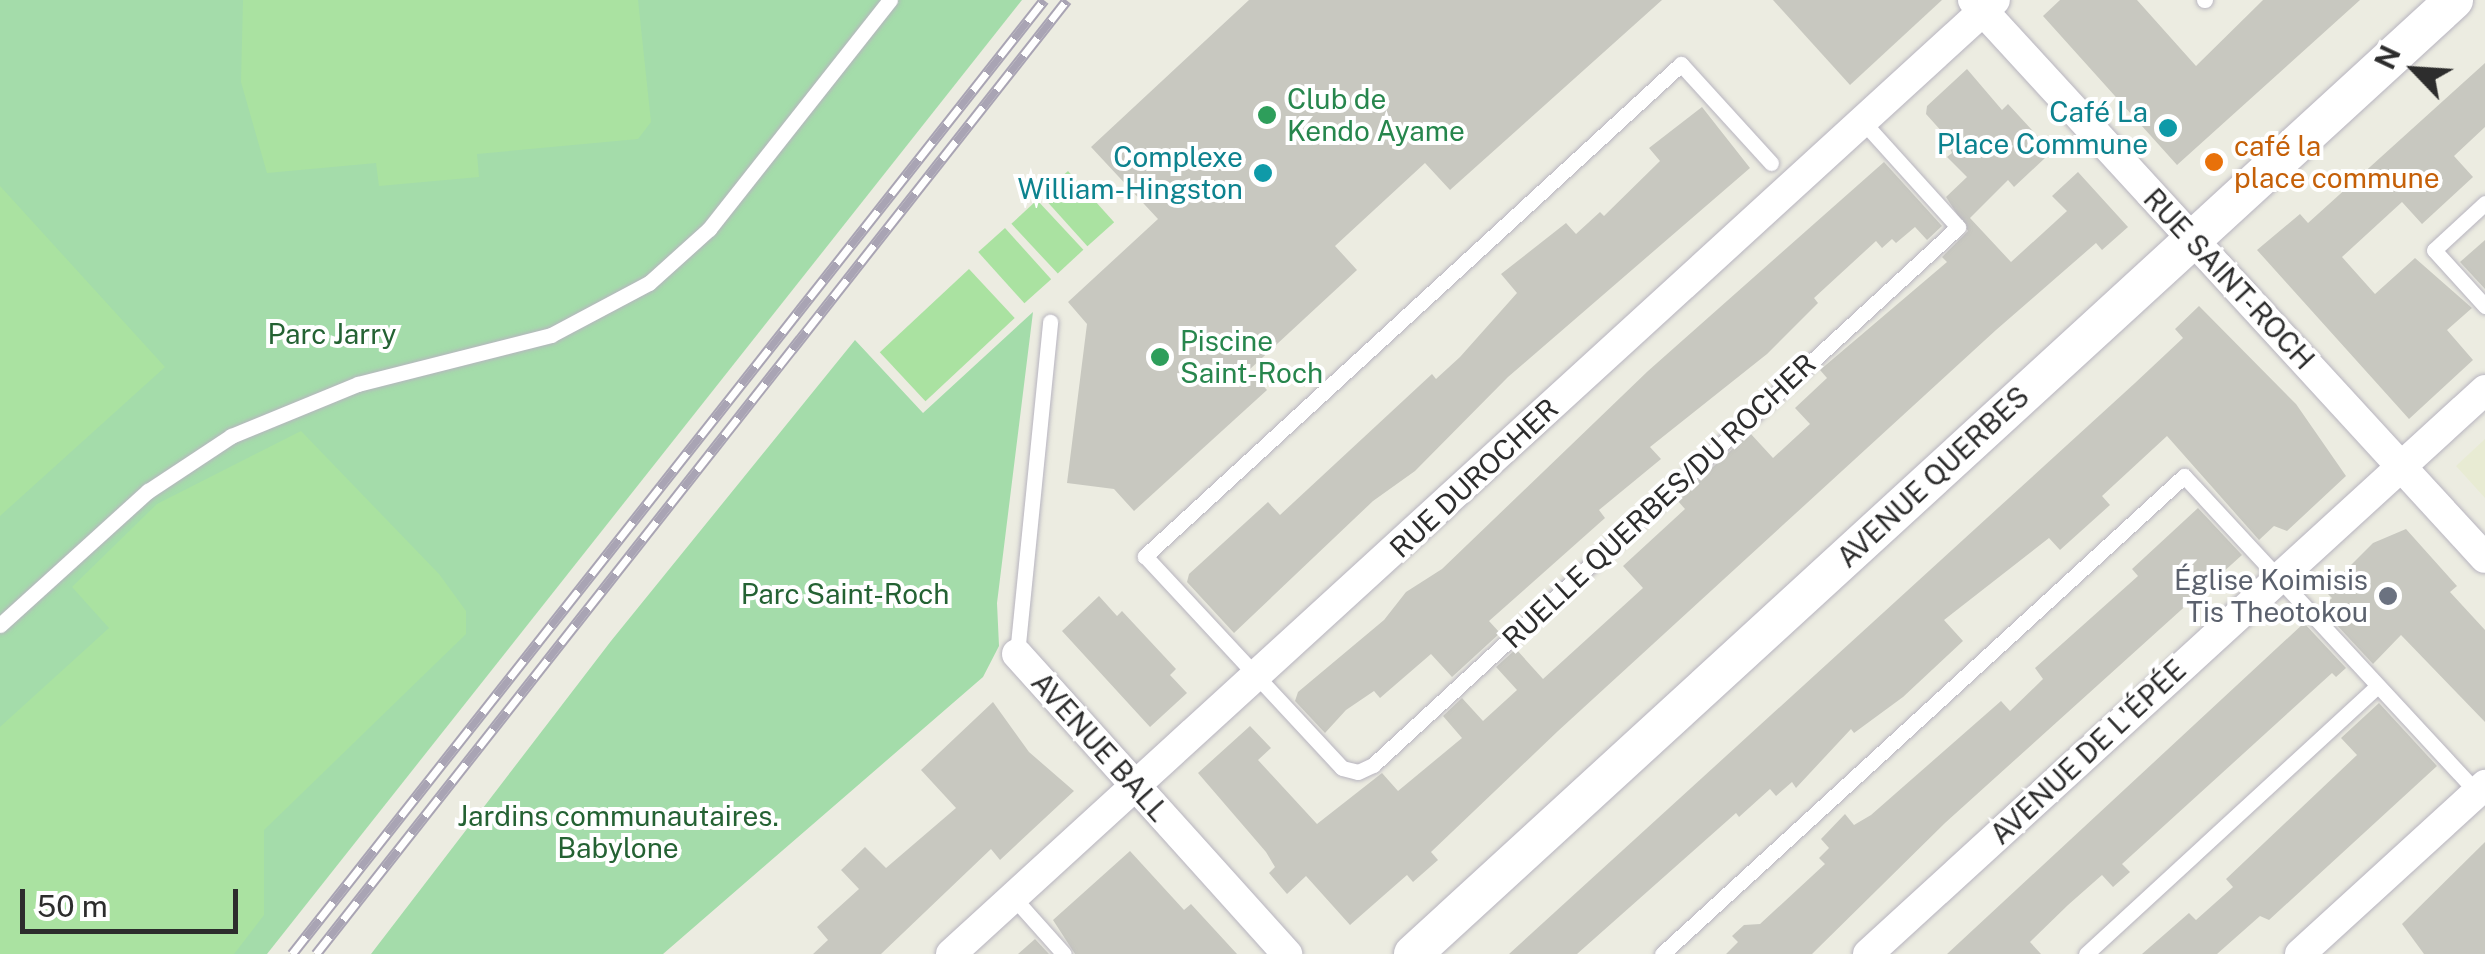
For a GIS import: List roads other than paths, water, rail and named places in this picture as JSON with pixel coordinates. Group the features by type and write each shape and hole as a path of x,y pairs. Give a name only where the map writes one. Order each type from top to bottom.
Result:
{"street":[{"name":"AVENUE QUERBES","path":"1413,954 2454,0"},
{"name":"RUE SAINT-ROCH","path":"1984,4 2485,558"},
{"name":"RUE DUROCHER","path":"950,954 1863,122 1984,4"},
{"name":"AVENUE DE L'ÉPÉE","path":"1868,954 2485,390"},
{"name":"AVENUE BALL","path":"1017,654 1287,954"},
{"path":"2300,954 2482,793"}],"lane":[{"path":"0,625 148,491 231,436 358,384 551,335 648,282 709,229 890,0"},
{"path":"1257,678 1145,556 1681,64 1771,163"},
{"name":"RUELLE QUERBES/DU ROCHER","path":"1257,678 1342,768 1358,772 1373,765 1958,226 1863,122"},
{"path":"2485,203 2434,250 2485,306"},
{"name":"AVENUE BALL","path":"1017,654 1050,322"},
{"path":"1662,954 2184,476 2376,687 2482,793"},
{"path":"2086,954 2376,687"},
{"path":"1013,897 1064,954"}],"railway":[{"path":"292,954 1044,0"},
{"path":"316,954 1067,0"}],"place":[{"name":"Club de Kendo Ayame","path":"1267,115"},
{"name":"Café La Place Commune","path":"2168,128"},
{"name":"café la place commune","path":"2214,162"},
{"name":"Complexe William-Hingston","path":"1263,173"},
{"name":"Piscine Saint-Roch","path":"1160,357"},
{"name":"Église Koimisis Tis Theotokou","path":"2388,596"}],"park label":[{"name":"Parc Jarry","path":"332,334"},
{"name":"Parc Saint-Roch","path":"845,594"},
{"name":"Jardins communautaires. Babylone","path":"618,832"}]}
